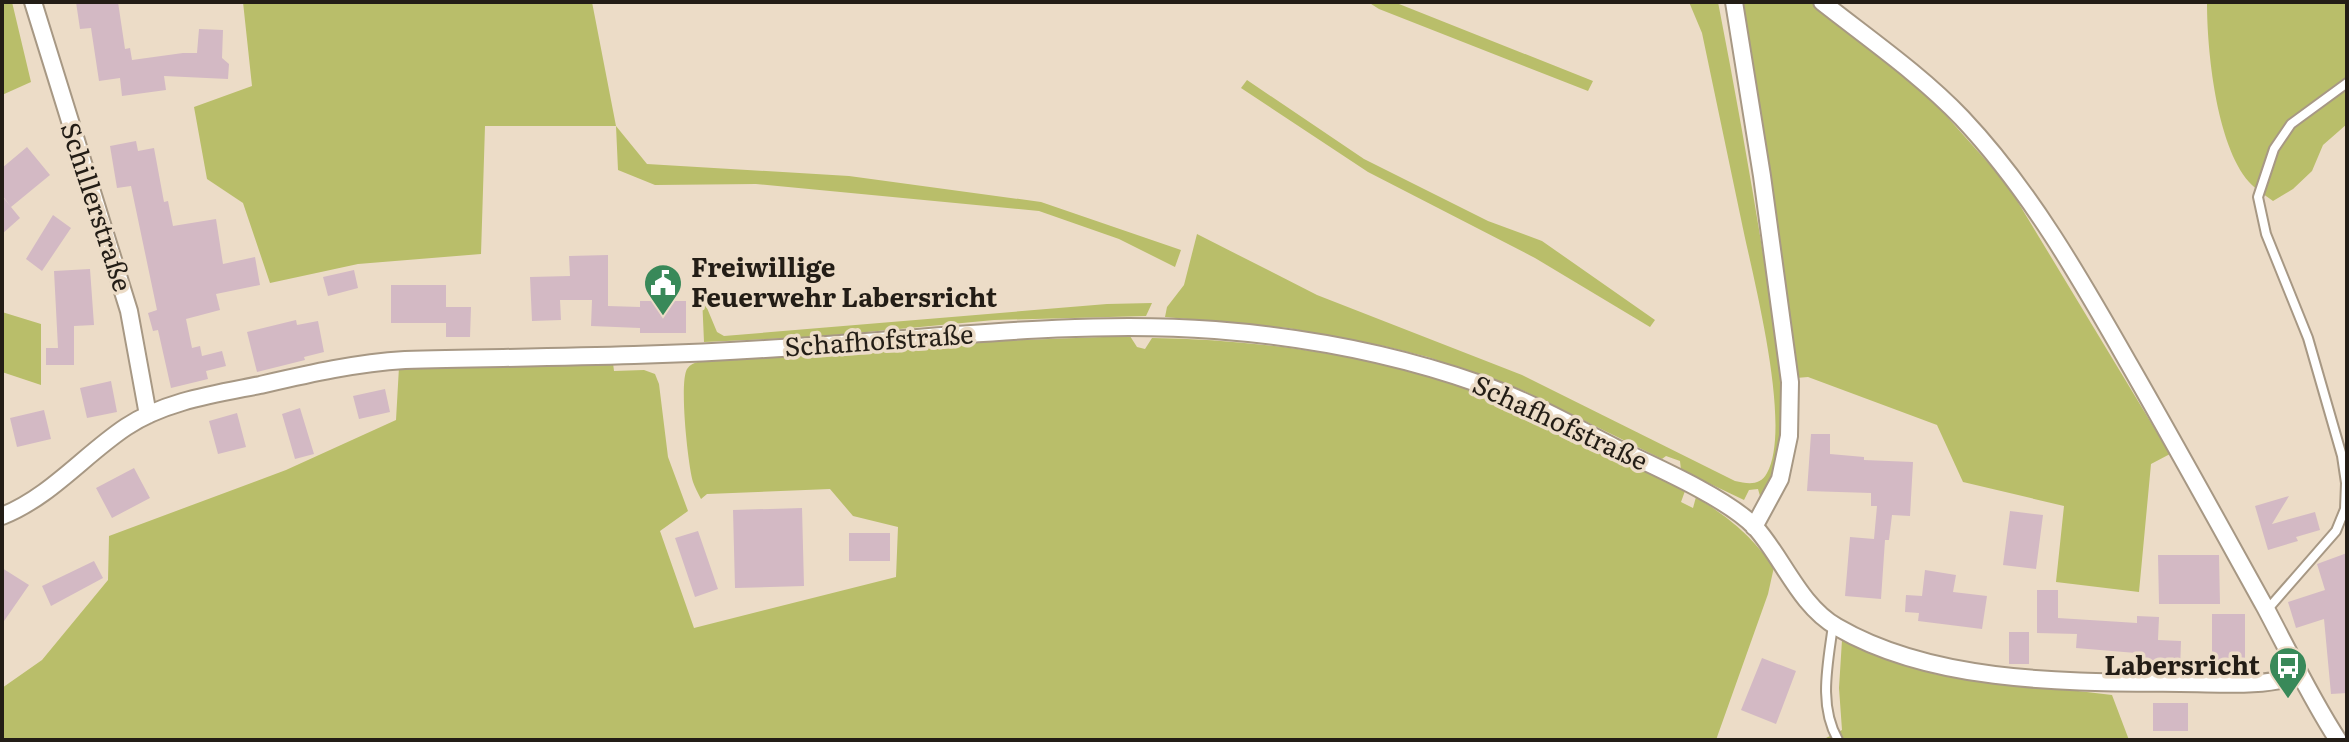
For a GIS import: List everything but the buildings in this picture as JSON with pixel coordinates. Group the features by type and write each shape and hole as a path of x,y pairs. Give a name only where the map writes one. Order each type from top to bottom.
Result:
{"street":[{"name":"Schillerstraße","path":"33,2 129,311 148,415"},
{"path":"1734,2 1790,382 1789,436 1780,479 1754,527"},
{"path":"1822,2 1932,89 2001,163 2084,285 2338,740"},
{"name":"Schafhofstraße","path":"2,516 18,510 108,439 148,415 208,396 378,361 764,350 991,332 1148,327 1215,330 1350,348 1482,384 1525,402 1667,473 1734,511 1754,527 1797,587 1833,625"},
{"path":"1833,625 1874,645 1922,662 2016,676 2105,682 2264,684 2299,675"}],"lane":[{"path":"2267,610 2336,531 2345,509 2346,483 2342,456 2308,338 2266,234 2258,197 2274,149 2291,124 2347,83"},
{"path":"1833,625 1826,691 1827,711 1838,740"}],"green space":[{"path":"2,2 12,2 31,82 2,95"},
{"path":"243,2 592,2 616,126 485,126 481,254 358,264 270,283 243,203 207,179 194,107 252,86"},
{"path":"1368,2 1394,2 1593,81 1588,91"},
{"path":"1689,2 1718,2 1778,347 1783,397 1782,444 1774,478 1760,496 1758,489 1749,490 1744,500 1681,470 1680,461 1666,456 1662,459 1522,390 1428,357 1288,328 1165,317 1167,307 1184,285 1197,234 1317,295 1522,375 1735,481 1749,483 1761,480 1767,473 1774,451 1773,386 1768,349 1702,33"},
{"path":"1743,2 1812,2 1925,92 2007,184 2170,454 2151,464 2139,592 2056,582 2064,506 1963,482 1937,425 1808,377 1796,378"},
{"path":"2207,2 2347,2 2347,124 2323,145 2312,171 2293,189 2273,201 2249,182 2238,165 2221,121 2209,45"},
{"path":"1247,80 1364,159 1488,221 1542,241 1655,320 1650,327 1535,258 1368,172 1241,88"},
{"path":"616,126 647,164 849,176 1041,202 1181,250 1175,267 1119,239 1039,211 756,184 655,185 618,170"},
{"path":"702,296 717,332 724,336 1107,304 1152,303 1146,316 994,320 814,337 704,342"},
{"path":"2,312 41,324 41,385 2,372"},
{"path":"1130,336 1137,347 1145,349 1152,338 1243,343 1334,355 1424,375 1509,405 1598,446 1685,491 1681,502 1693,508 1696,497 1748,536 1774,567 1768,594 1716,740 2,740 2,688 42,660 108,580 109,536 286,470 396,420 399,367 613,363 614,371 644,370 655,374 659,384 668,457 688,511 660,531 694,628 896,577 898,527 853,516 830,489 707,494 701,499 691,473 685,424 685,377 687,369 693,364 998,341"},
{"path":"1842,640 1934,674 2112,695 2129,740 1822,740 1842,730 1839,688"}],"place":[{"name":"Freiwillige Feuerwehr Labersricht","path":"663,317"},
{"name":"Labersricht","path":"2288,700"}]}
